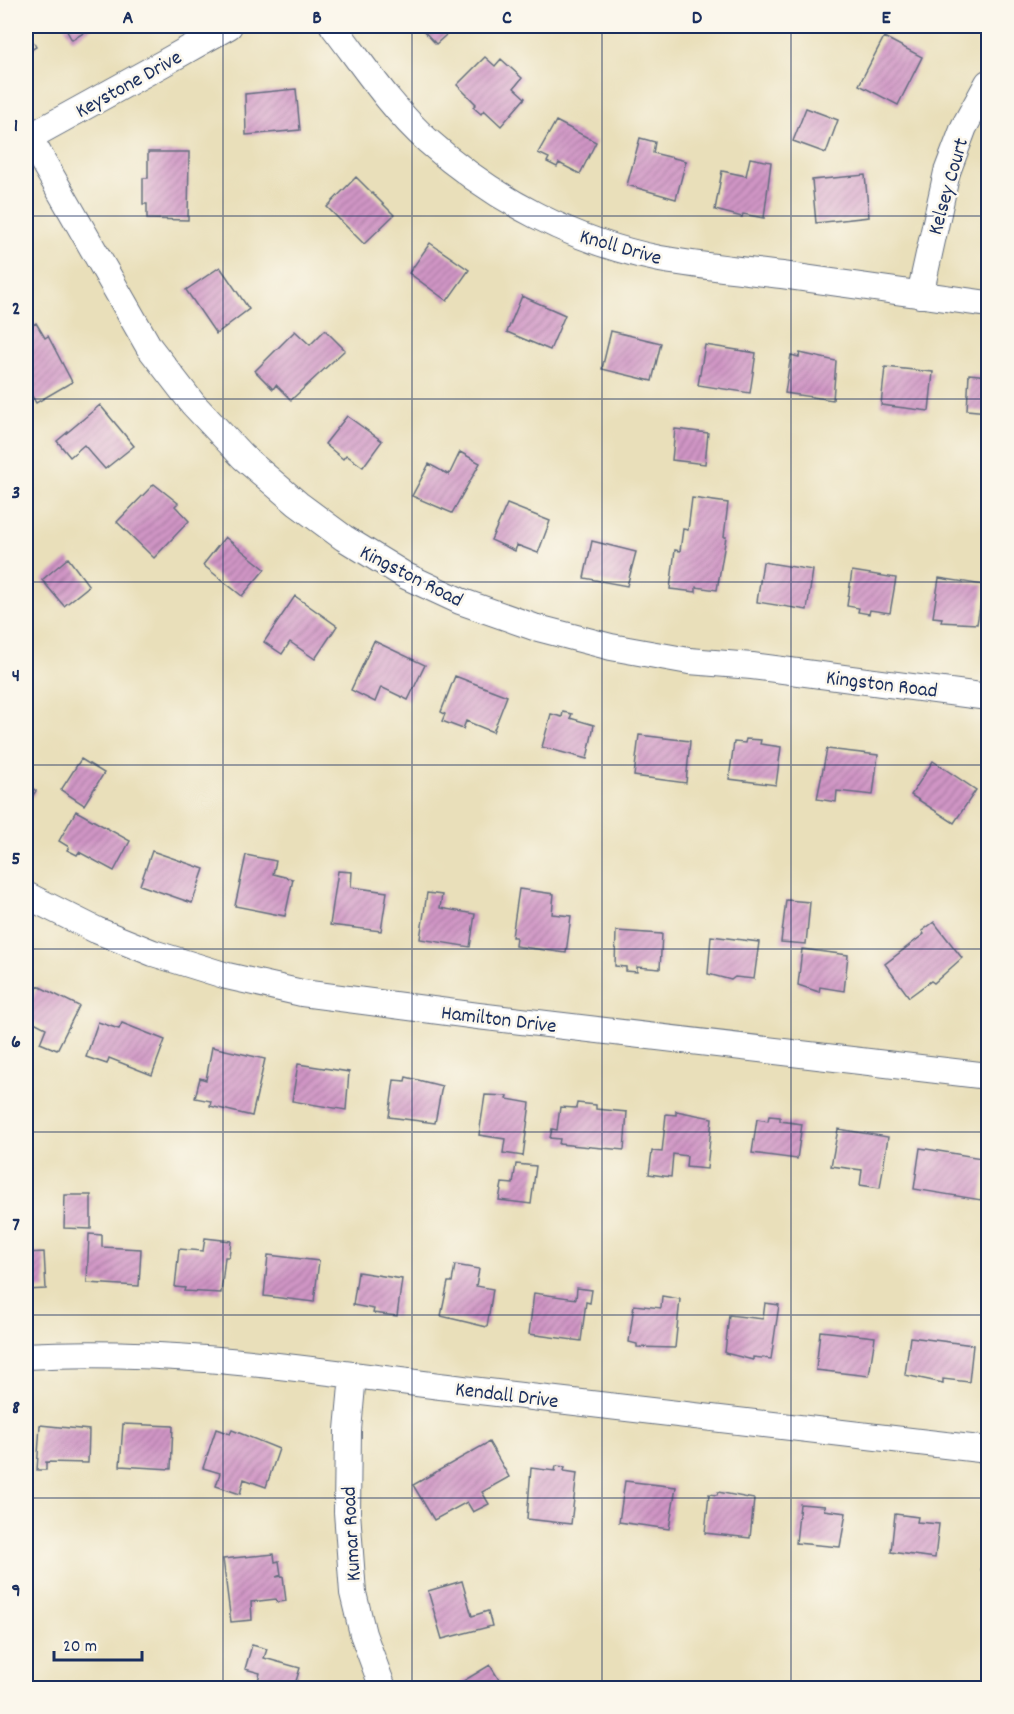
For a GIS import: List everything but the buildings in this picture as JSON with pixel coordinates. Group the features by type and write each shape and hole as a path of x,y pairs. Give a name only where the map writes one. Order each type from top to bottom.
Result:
{"street":[{"name":"Keystone Drive","path":"27,138 229,26"},
{"name":"Knoll Drive","path":"333,26 395,108 427,141 472,177 510,201 561,227 593,240 660,258 988,304"},
{"name":"Kelsey Court","path":"920,295 946,172 964,127 988,83"},
{"name":"Kingston Road","path":"27,138 149,347 193,404 243,457 298,504 344,538 406,576 460,601 534,627 611,647 689,661 752,666 988,697"},
{"name":"Hamilton Drive","path":"26,895 96,930 153,953 227,976 302,993 988,1076"},
{"name":"Kendall Drive","path":"26,1356 162,1356 254,1363 614,1408 988,1450"},
{"name":"Kumar Road","path":"353,1375 348,1430 346,1512 353,1593 363,1634 383,1689"}]}
